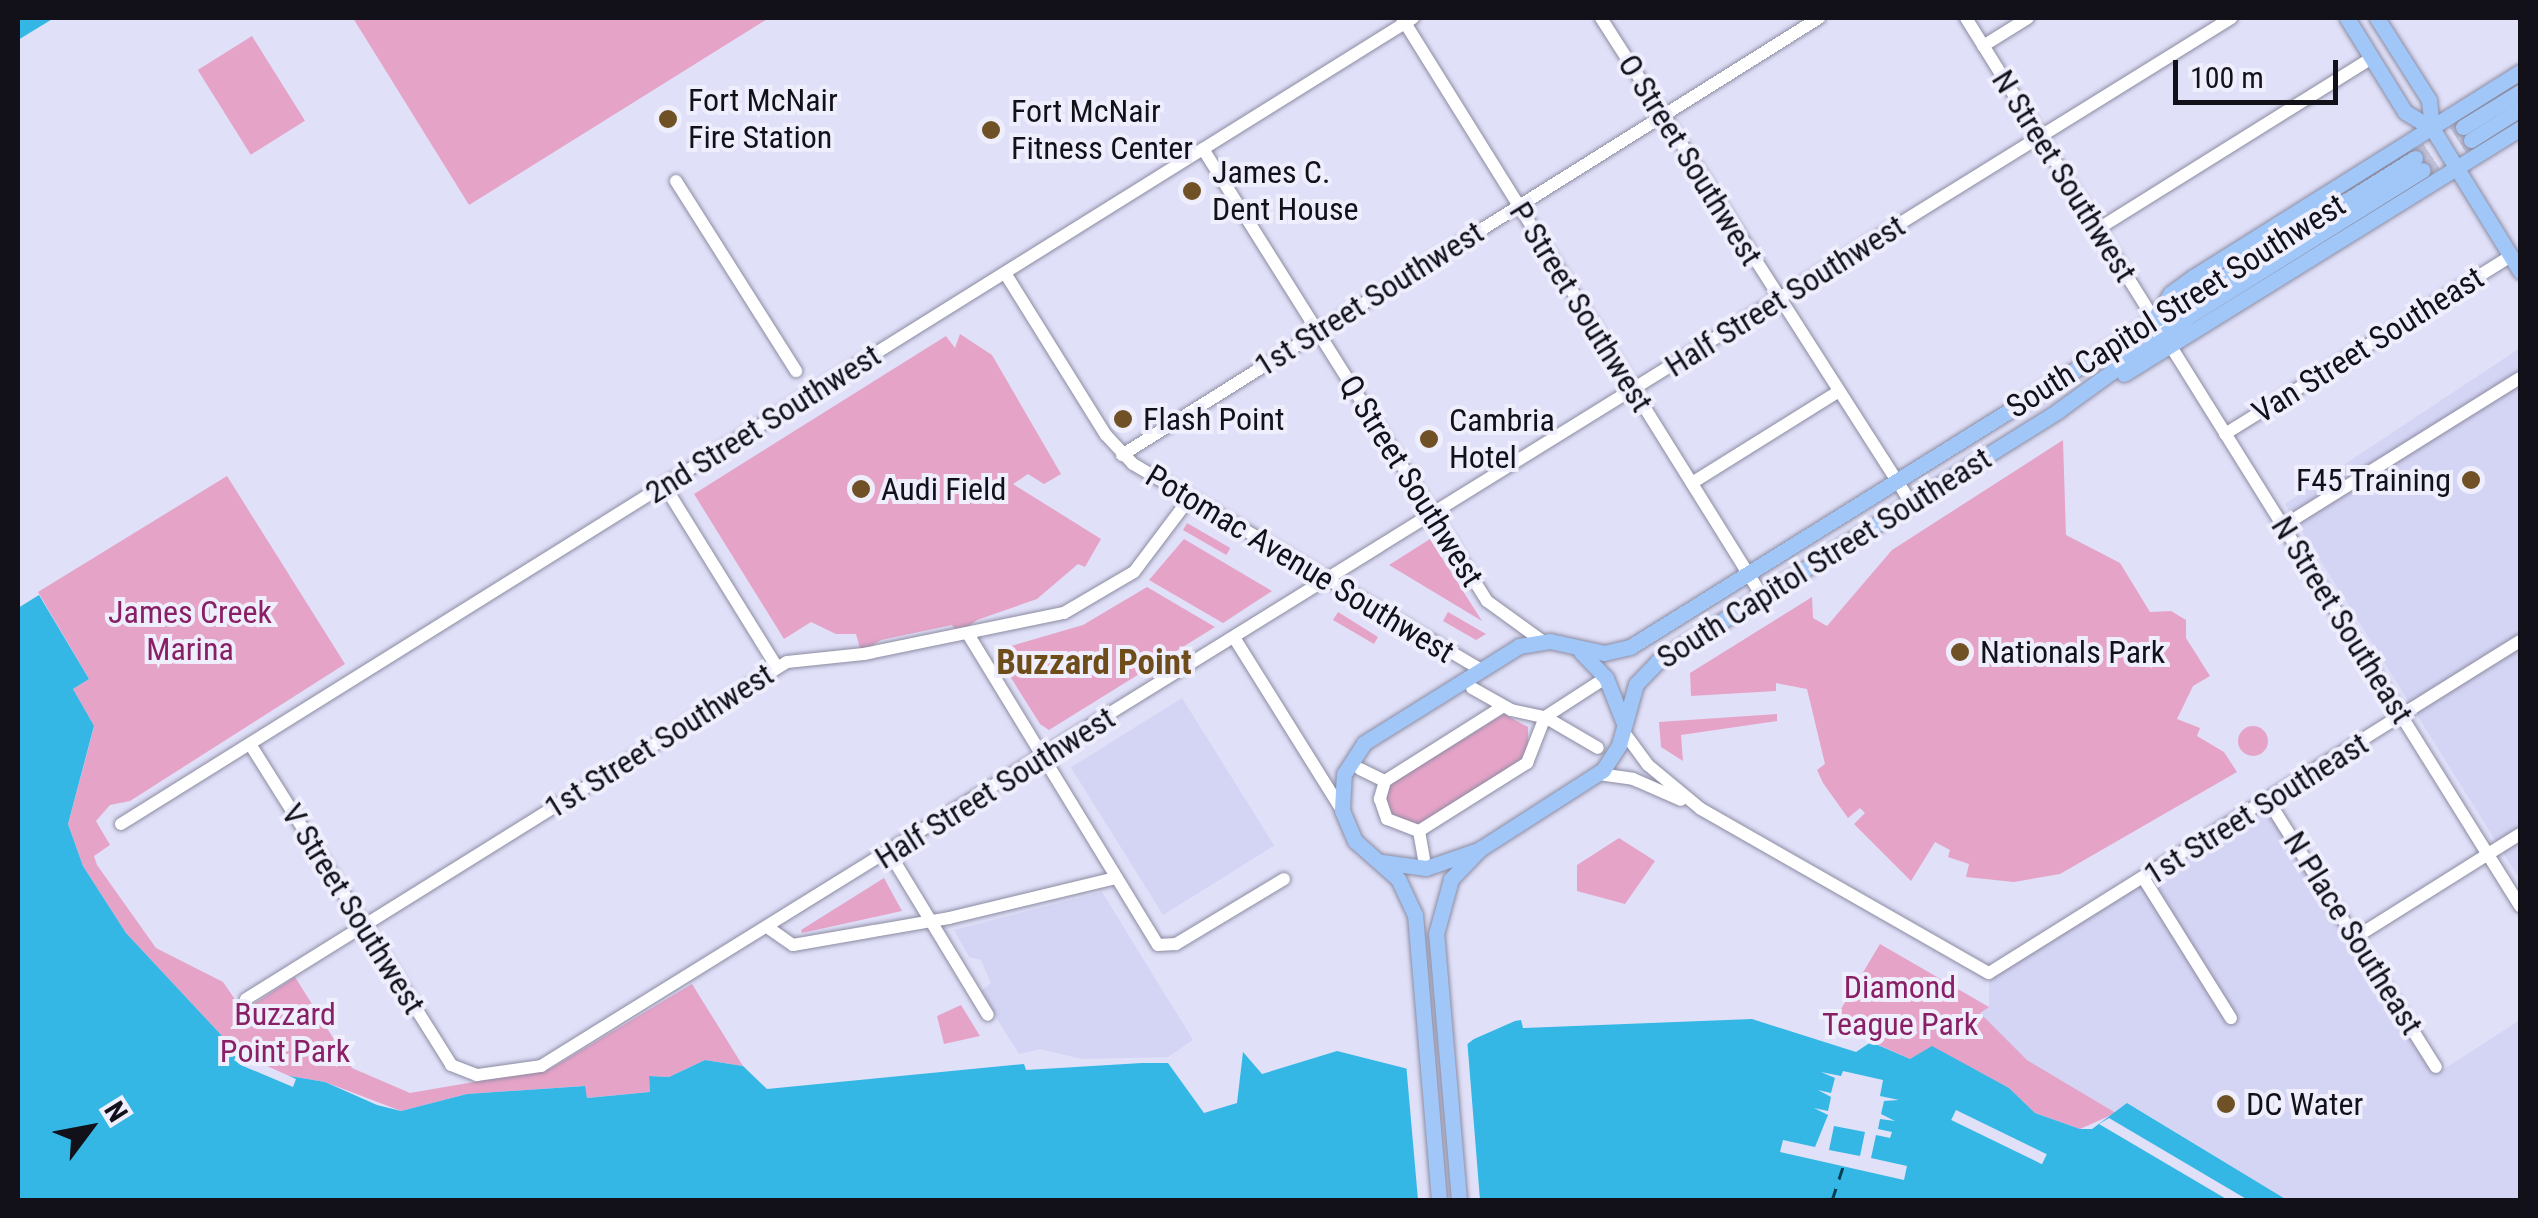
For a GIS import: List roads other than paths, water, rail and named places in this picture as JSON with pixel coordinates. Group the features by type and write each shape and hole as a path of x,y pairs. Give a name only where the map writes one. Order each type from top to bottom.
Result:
{"main road":[{"path":"2347,18 2405,112 2432,128"},
{"path":"2377,18 2429,100 2432,128 2520,272"},
{"path":"2154,320 2181,286 2520,72"},
{"path":"2520,92 2467,134 2520,109"},
{"path":"2167,340 2520,128"},
{"name":"South Capitol Street Southwest","path":"1542,641 1604,653 1630,647 2154,320 2419,164 2167,340"},
{"name":"South Capitol Street Southeast","path":"1458,1200 1440,977 1440,900 1480,849 1599,774 1624,728 1632,692 1648,669 2167,340"},
{"path":"1439,1200 1412,906 1398,879 1355,841 1342,810 1344,774 1364,743 1480,669 1542,641"},
{"path":"1573,646 1606,678 1624,728"},
{"path":"1378,862 1426,868 1480,849"}],"street":[{"name":"O Street Southwest","path":"1601,18 1778,302 1910,503"},
{"name":"1st Street Southwest","path":"1122,455 1819,18"},
{"name":"N Street Southwest","path":"1966,18 2167,340"},
{"path":"1983,46 2028,18"},
{"name":"Half Street Southwest","path":"460,1072 520,1072 552,1062 637,1003 770,929 2232,18"},
{"name":"2nd Street Southwest","path":"121,824 1407,19"},
{"name":"P Street Southwest","path":"1407,19 1518,206 1762,596"},
{"path":"2098,229 2372,58"},
{"name":"Q Street Southwest","path":"1203,149 1496,611 1542,641"},
{"path":"676,180 796,372"},
{"name":"Van Street Southeast","path":"2225,434 2511,256"},
{"path":"1005,273 1122,455"},
{"name":"N Street Southeast","path":"2167,340 2520,906"},
{"path":"2283,526 2520,378"},
{"path":"1692,483 1836,393"},
{"name":"Potomac Avenue Southwest","path":"1122,455 1327,582 1480,669"},
{"path":"664,485 777,668"},
{"name":"1st Street Southwest","path":"246,999 777,668 800,657 864,654 1058,615 1116,586 1158,547 1190,499"},
{"path":"968,634 1116,878 1164,948 1284,879"},
{"path":"1235,639 1342,810"},
{"name":"1st Street Southeast","path":"1701,808 1989,972 2520,642"},
{"path":"1419,831 1528,763 1545,716 1599,682"},
{"path":"1472,688 1502,706 1545,716 1598,748"},
{"path":"1419,831 1387,819 1380,799 1385,781 1502,706"},
{"path":"1624,728 1648,765 1701,808"},
{"name":"V Street Southwest","path":"250,744 460,1072"},
{"path":"1360,769 1385,781"},
{"path":"1599,774 1640,782 1701,808"},
{"name":"N Place Southeast","path":"2268,802 2436,1066"},
{"path":"1419,831 1424,859"},
{"path":"2356,937 2520,834"},
{"path":"890,854 988,1015"},
{"path":"770,929 792,945 931,920 1116,878"},
{"path":"2144,879 2231,1018"}],"water":[{"path":"18,18 54,18 18,40"},
{"path":"39,595 89,679 73,689 94,726 68,824 83,866 126,933 238,1053 278,1074 325,1082 377,1105 401,1111 467,1094 585,1086 587,1098 650,1092 649,1076 669,1077 705,1060 743,1066 767,1089 1024,1064 1026,1070 1168,1063 1204,1113 1237,1103 1243,1052 1262,1074 1337,1051 1428,1074 1474,1039 1515,1021 1521,1020 1523,1028 1752,1019 1856,1052 1871,1042 1910,1059 1932,1046 2009,1088 2035,1113 2080,1129 2092,1129 2127,1103 2287,1200 18,1200 18,608"}],"tunnel":[{"path":"2415,158 2463,127"},
{"path":"2423,170 2471,140"}],"place":[{"name":"Fort McNair Fire Station","path":"668,119"},
{"name":"Fort McNair Fitness Center","path":"991,130"},
{"name":"James C. Dent House","path":"1192,191"},
{"name":"Flash Point","path":"1123,419"},
{"name":"Cambria Hotel","path":"1429,439"},
{"name":"F45 Training","path":"2471,480"},
{"name":"Audi Field","path":"861,489"},
{"name":"Nationals Park","path":"1960,652"},
{"name":"DC Water","path":"2226,1104"}],"district":[{"name":"Buzzard Point","path":"1094,663"}],"park label":[{"name":"James Creek Marina","path":"190,632"},
{"name":"Diamond Teague Park","path":"1900,1006"},
{"name":"Buzzard Point Park","path":"285,1034"}]}
